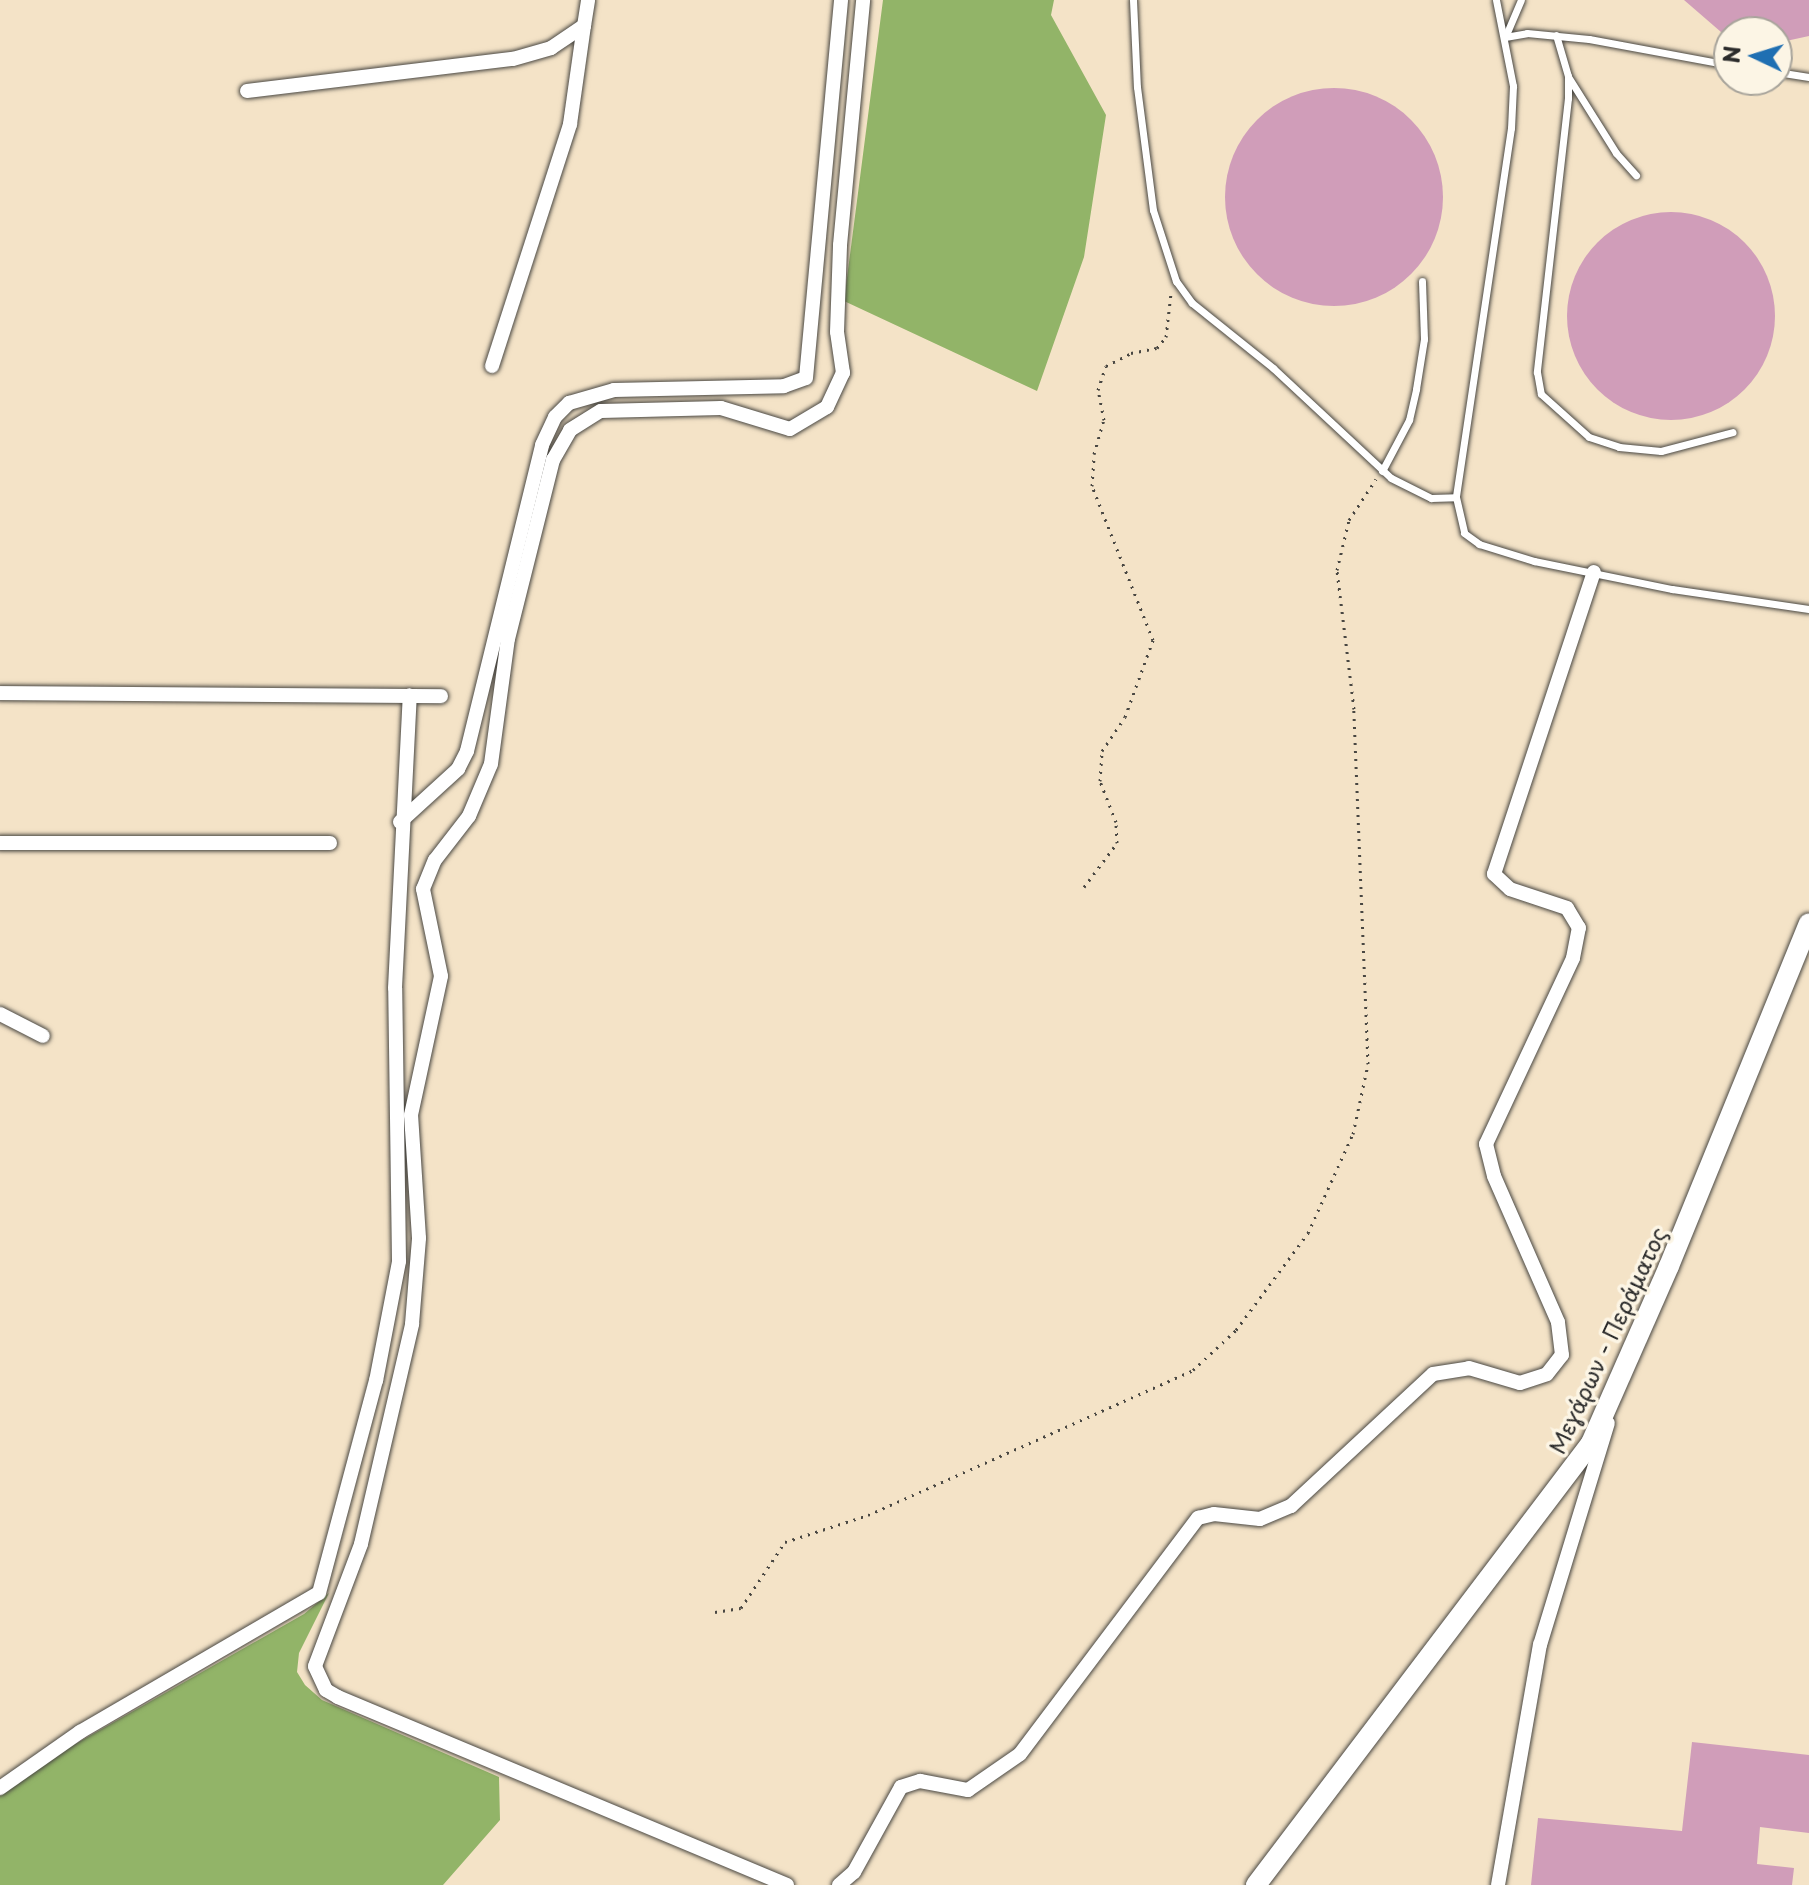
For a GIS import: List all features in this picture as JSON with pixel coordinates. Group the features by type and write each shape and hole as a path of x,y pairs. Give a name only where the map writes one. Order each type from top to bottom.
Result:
{"main road":[{"name":"Μεγάρων - Περάματος","path":"1256,1885 1577,1466 1622,1375 1809,923"}],"street":[{"path":"492,366 570,124 588,0"},
{"path":"400,822 458,769 467,751 542,445 555,417 569,403 614,390 784,386 806,378 841,0"},
{"path":"787,1885 338,1697 326,1690 315,1666 361,1544 412,1324 419,1238 411,1115 441,976 423,889 435,860 469,816 491,764 508,639 553,460 570,430 601,411 721,408 790,429 827,407 843,373 837,332 840,245 863,0"},
{"path":"247,91 513,59 551,48 584,26"},
{"path":"839,1885 854,1872 901,1787 920,1781 968,1790 1020,1754 1198,1518 1214,1514 1260,1519 1291,1506 1433,1374 1469,1368 1520,1383 1547,1374 1562,1355 1558,1322 1494,1176 1486,1144 1573,958 1579,928 1567,908 1510,889 1494,874 1594,572"},
{"path":"0,693 441,696"},
{"path":"0,1788 80,1732 319,1593 376,1381 398,1275 394,1080 400,822 410,695"},
{"path":"0,843 330,843"},
{"path":"0,1014 43,1036"},
{"path":"1498,1885 1540,1645 1622,1375"}],"lane":[{"path":"1133,0 1137,87 1153,210 1176,281 1192,303 1273,368 1382,471 1431,498 1456,497"},
{"path":"1496,0 1513,86 1511,128 1456,497 1464,533 1479,544 1594,572 1809,609"},
{"path":"1505,37 1521,0"},
{"path":"1505,37 1556,35 1713,62"},
{"path":"1556,35 1568,76 1616,153 1636,175"},
{"path":"1568,76 1537,372 1541,394 1589,437 1619,447 1661,451 1733,432"},
{"path":"1382,471 1409,420 1416,389 1424,339 1422,281"}],"path":[{"path":"1084,887 1117,843 1116,822 1100,781 1102,751 1125,717 1153,640 1092,486 1094,454 1104,420 1098,390 1106,366 1131,353 1157,348 1166,337 1176,281"},
{"path":"715,1612 741,1608 785,1542 868,1515 1193,1370 1236,1330 1308,1233 1353,1134 1368,1064 1354,709 1337,570 1349,520 1382,471"}],"green space":[{"path":"883,0 1054,0 1051,15 1106,115 1084,257 1037,391 844,301"},
{"path":"329,1593 299,1653 297,1672 305,1685 322,1700 499,1777 500,1820 443,1885 0,1885 0,1796 63,1751 304,1614"}],"building":[{"path":"1684,0 1809,0 1809,36 1793,40 1793,16 1713,16 1713,25"},
{"path":"1334,88 1355,90 1376,97 1411,120 1434,155 1441,176 1441,218 1434,239 1411,274 1376,297 1355,304 1334,306 1313,304 1292,297 1257,274 1234,239 1227,218 1225,197 1227,176 1234,155 1257,120 1292,97 1313,90"},
{"path":"1671,212 1711,220 1745,242 1767,276 1775,316 1767,356 1745,390 1711,412 1671,420 1631,412 1597,390 1575,356 1567,316 1575,276 1597,242 1631,220"},
{"path":"1692,1742 1809,1755 1809,1833 1760,1827 1757,1864 1794,1868 1792,1885 1531,1885 1538,1818 1682,1831"}]}
